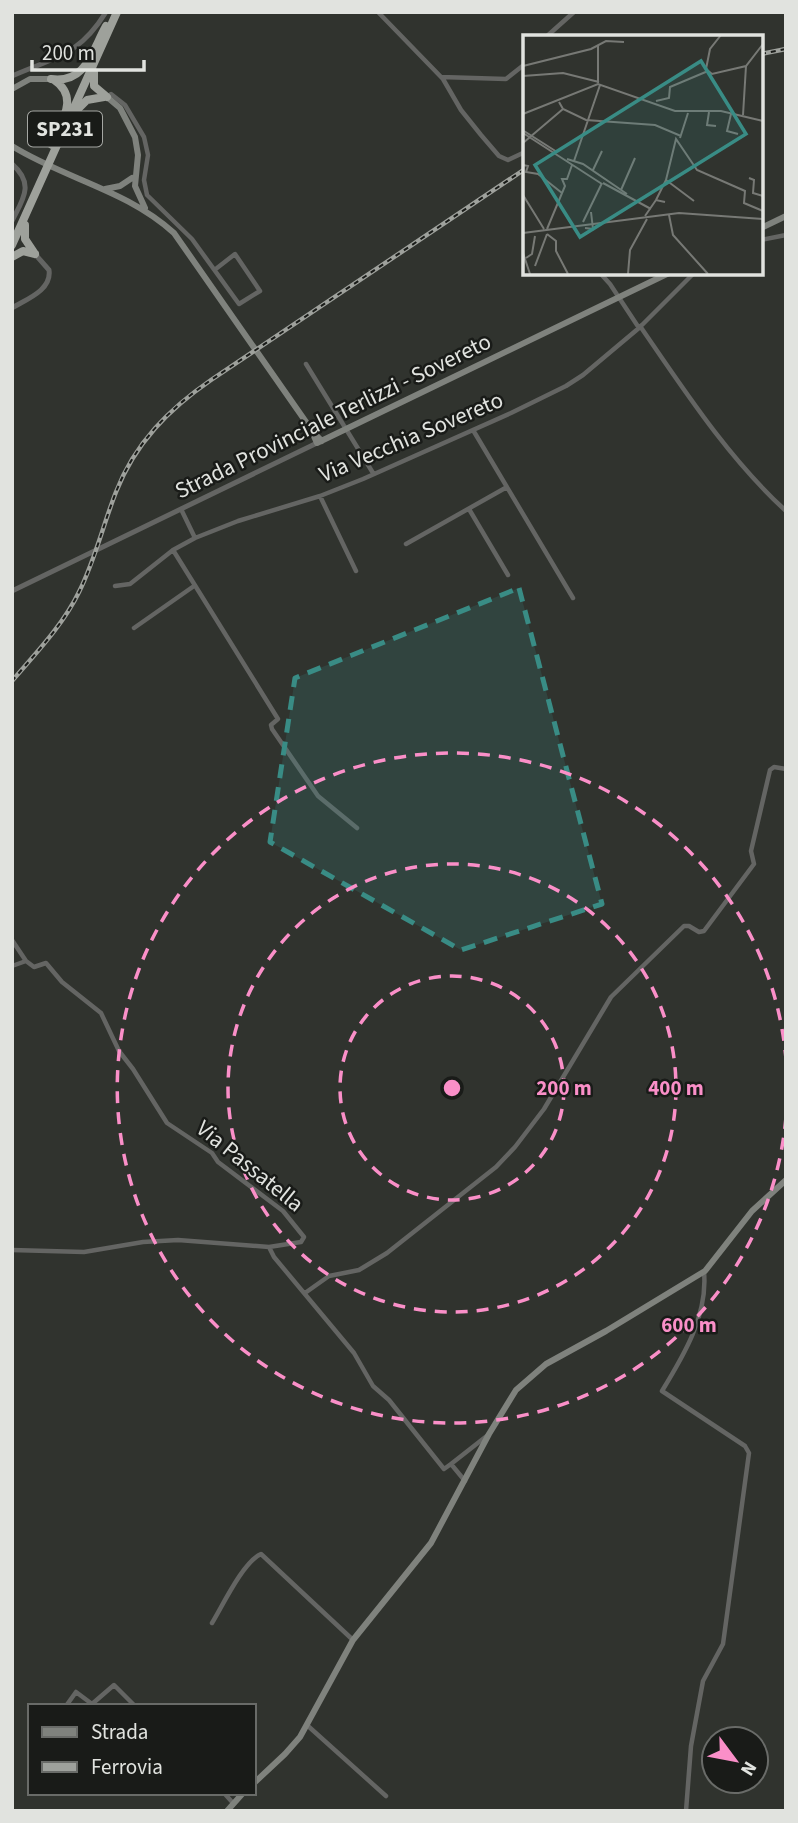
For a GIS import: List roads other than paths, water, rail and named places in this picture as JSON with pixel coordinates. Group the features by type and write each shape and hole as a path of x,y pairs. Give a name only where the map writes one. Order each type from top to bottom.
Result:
{"highway":[{"name":"SP231","path":"49,72 68,79 80,72 111,16"},
{"name":"SP231","path":"107,97 96,89 93,76 111,16"},
{"name":"SP231","path":"12,245 111,16"},
{"name":"SP231","path":"49,72 65,88 68,99 52,152"},
{"name":"SP231","path":"12,233 52,152 80,105 90,98 107,97"},
{"path":"36,193 24,231 25,240 36,254"},
{"path":"12,257 24,251 36,254"}],"main road":[{"path":"12,89 26,80 49,72"},
{"path":"107,97 120,107 135,135 138,152 134,177 124,198"},
{"path":"12,146 124,198 147,211 174,233 320,442"},
{"path":"104,189 120,187 134,177"},
{"path":"134,177 138,197 147,211"},
{"path":"763,227 786,216"},
{"name":"Strada Provinciale Terlizzi - Sovereto","path":"320,442 664,275"},
{"path":"256,1781 285,1754 308,1726 353,1640 431,1543 507,1403 530,1376 704,1272 752,1211 786,1180"},
{"path":"227,1811 241,1795"}],"street":[{"path":"378,12 441,77 461,110 499,156 508,160 523,153"},
{"path":"548,35 574,12"},
{"path":"12,76 49,72 111,16"},
{"path":"441,77 506,79 523,66"},
{"path":"107,97 111,94 121,101 144,137 148,155 145,188 150,201 192,239 239,304 260,290 235,254 216,268"},
{"path":"12,164 25,179 26,189 12,221"},
{"path":"763,240 786,235"},
{"path":"12,308 41,291 49,280 49,270 36,254"},
{"path":"602,275 705,420 772,499 786,511"},
{"name":"Via Vecchia Sovereto","path":"115,586 130,584 173,550 195,538 238,521 320,496 522,408 583,375 639,327 692,275"},
{"path":"306,364 374,474"},
{"path":"472,430 573,598"},
{"name":"Strada Provinciale Terlizzi - Sovereto","path":"12,591 320,442"},
{"path":"406,544 507,487"},
{"path":"320,496 356,571"},
{"path":"181,509 195,538"},
{"path":"469,509 508,575"},
{"path":"173,550 278,719 271,725 272,729 318,796 356,828"},
{"path":"134,628 194,586"},
{"path":"305,1293 329,1276 359,1270 387,1253 496,1167 515,1147 544,1109 611,997 685,926 699,932 704,931 754,864 751,851 771,770 774,767 786,769"},
{"path":"12,940 26,961 12,966"},
{"name":"Via Passatella","path":"12,1250 84,1252 143,1242 178,1240 269,1247 297,1243 303,1240 304,1236 283,1211 228,1170 212,1153 167,1123 119,1052 101,1013 62,982 46,963 34,967 26,961"},
{"path":"269,1247 274,1257 354,1353 373,1386 389,1400 444,1469 489,1434"},
{"path":"686,1811 691,1746 703,1681 723,1644 749,1453 745,1446 662,1391 683,1355 701,1310 705,1287 704,1272"},
{"path":"451,1464 465,1482"},
{"path":"212,1623 243,1572 257,1555 261,1554 353,1640"},
{"path":"67,1704 76,1692 92,1704 114,1685 133,1704"},
{"path":"308,1726 386,1796"},
{"path":"226,1795 233,1803"}],"railway":[{"path":"763,54 786,49"},
{"path":"12,681 73,604 90,568 124,474 143,443 167,415 211,380 523,170"}]}
